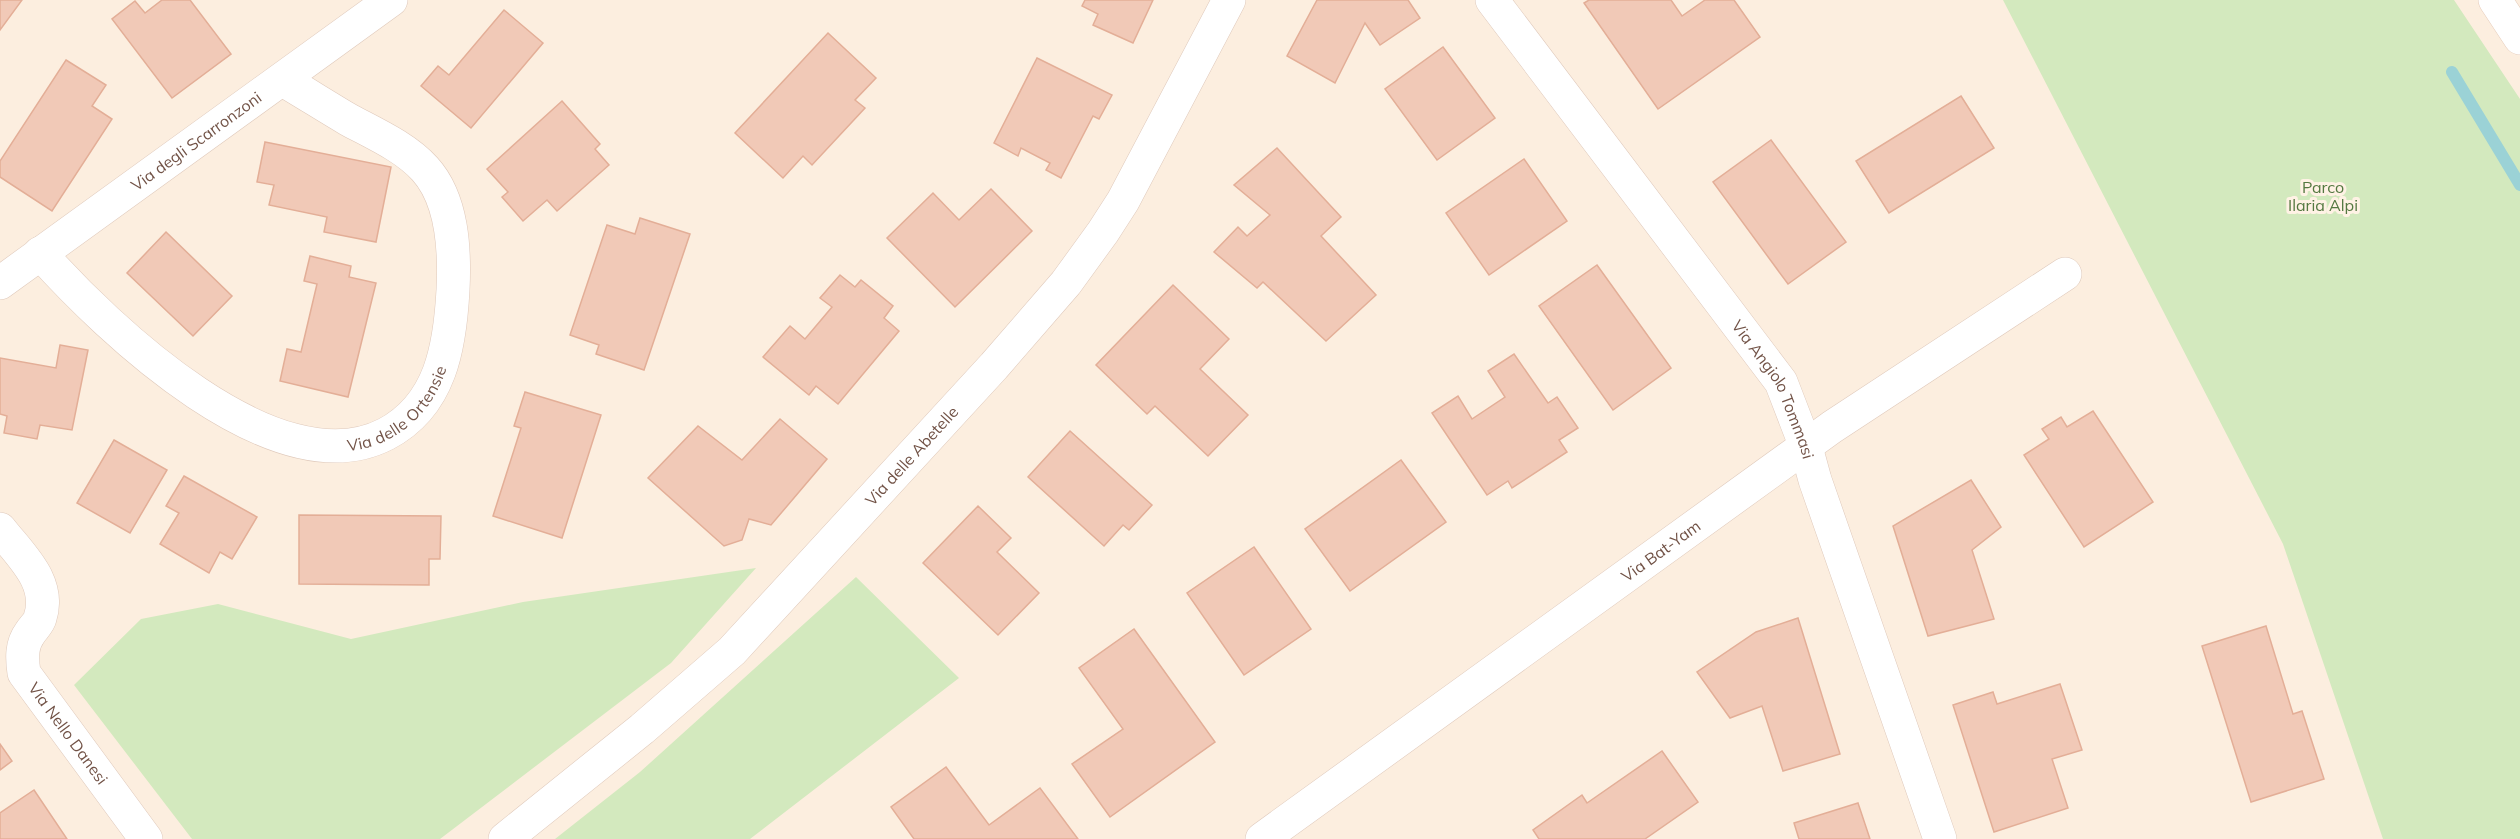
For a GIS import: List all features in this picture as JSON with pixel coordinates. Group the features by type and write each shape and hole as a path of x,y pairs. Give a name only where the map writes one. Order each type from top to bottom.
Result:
{"street":[{"name":"Via degli Scarronzoni","path":"0,283 391,0"},
{"name":"Via delle Abetelle","path":"505,839 642,729 732,651 1052,300 1103,232 1123,201 1229,0"},
{"name":"Via Angiolo Tommasi","path":"1492,0 1781,382 1806,447 1815,480 1940,839"},
{"path":"2495,0 2520,38"},
{"name":"Via delle Ortensie","path":"40,254 123,336 192,390 249,423 286,439 319,444 356,445 377,439 398,428 424,401 435,383 443,366 448,342 453,285 453,246 442,198 426,170 405,152 283,80"},
{"name":"Via Bat-Yam","path":"1262,839 1846,418 2066,274"},
{"name":"Via Nello Danesi","path":"0,528 41,583 43,601 40,619 24,640 22,657 24,673 146,839"}],"green space":[{"name":"Parco Ilaria Alpi","path":"2003,0 2454,0 2520,99 2520,839 2383,839 2283,544"},
{"path":"756,568 671,663 440,839 192,839 74,685 141,619 218,604 351,639 523,602"},
{"path":"856,577 959,678 750,839 555,839 640,772"}],"building":[{"path":"0,0 22,0 0,30"},
{"path":"162,0 190,0 231,54 172,98 112,19 135,1 145,13"},
{"path":"1085,0 1153,0 1133,43 1093,25 1098,14 1082,6"},
{"path":"1317,0 1408,0 1420,18 1380,45 1365,23 1335,83 1287,56"},
{"path":"1589,0 1671,0 1682,16 1705,0 1734,0 1760,37 1658,109 1584,3"},
{"path":"504,10 543,43 471,128 421,86 438,66 449,75"},
{"path":"828,33 876,78 855,100 865,108 812,165 803,156 783,178 735,133"},
{"path":"1443,47 1495,118 1437,160 1385,89"},
{"path":"1037,58 1112,95 1099,119 1093,116 1061,178 1046,170 1050,163 1021,148 1018,156 994,143"},
{"path":"66,60 106,85 92,106 112,119 52,211 0,177 0,161"},
{"path":"1961,96 1994,148 1889,213 1856,161"},
{"path":"562,101 600,144 595,149 609,165 557,211 547,200 523,221 502,197 508,192 487,169"},
{"path":"1771,140 1846,242 1788,284 1713,182"},
{"path":"265,142 391,167 376,242 324,232 327,217 269,205 274,185 257,182"},
{"path":"1277,148 1341,217 1321,236 1376,295 1326,341 1263,282 1257,288 1214,252 1238,227 1247,236 1270,215 1234,185"},
{"path":"1524,159 1567,221 1489,275 1446,213"},
{"path":"991,189 1032,231 955,307 887,238 933,193 959,220"},
{"path":"640,218 690,234 644,370 596,354 599,345 570,335 607,225 635,234"},
{"path":"166,232 232,296 193,336 127,273"},
{"path":"310,256 351,266 349,277 376,283 348,397 280,381 287,349 301,352 317,284 304,281"},
{"path":"1597,265 1671,368 1613,410 1539,306"},
{"path":"840,275 855,287 861,280 893,306 884,318 899,331 838,404 816,386 809,395 763,357 790,326 805,339 832,307 820,298"},
{"path":"1173,285 1229,339 1200,369 1248,415 1208,456 1155,406 1147,414 1096,365"},
{"path":"60,345 88,350 72,430 40,425 37,439 4,433 7,416 0,414 0,358 56,368"},
{"path":"1514,354 1548,403 1557,397 1578,428 1559,440 1567,452 1512,488 1508,481 1487,495 1432,413 1458,396 1472,419 1505,397 1488,371"},
{"path":"525,392 601,415 562,538 493,516 521,428 514,426"},
{"path":"2093,411 2153,502 2084,547 2024,455 2049,439 2042,429 2061,417 2067,427"},
{"path":"780,419 827,459 771,525 749,519 742,540 724,546 648,478 698,426 742,460"},
{"path":"1070,431 1152,505 1129,530 1123,525 1104,546 1028,477"},
{"path":"114,440 167,470 130,533 77,503"},
{"path":"1401,460 1446,522 1350,591 1305,529"},
{"path":"184,476 257,517 232,559 220,552 209,573 160,544 179,513 166,506"},
{"path":"1971,480 2001,527 1972,550 1994,619 1928,636 1893,526"},
{"path":"978,506 1011,538 997,552 1039,593 998,635 923,563"},
{"path":"299,515 441,516 440,559 429,559 429,585 299,584"},
{"path":"1254,547 1311,629 1244,675 1187,593"},
{"path":"1798,618 1840,754 1783,771 1762,706 1730,718 1697,672 1756,632"},
{"path":"2266,626 2293,714 2302,711 2324,779 2251,802 2202,646"},
{"path":"1134,629 1215,742 1110,817 1072,764 1123,729 1079,668"},
{"path":"2060,684 2082,750 2052,759 2068,808 1994,832 1953,705 1993,692 1997,704"},
{"path":"0,744 12,761 0,770"},
{"path":"1662,751 1698,802 1645,839 1539,839 1533,830 1582,795 1587,803"},
{"path":"946,767 989,825 1040,788 1078,839 914,839 891,807"},
{"path":"34,790 67,839 0,839 0,813"},
{"path":"1858,803 1870,839 1799,839 1794,823"}],"waterway":[{"path":"2452,72 2520,185"}]}
